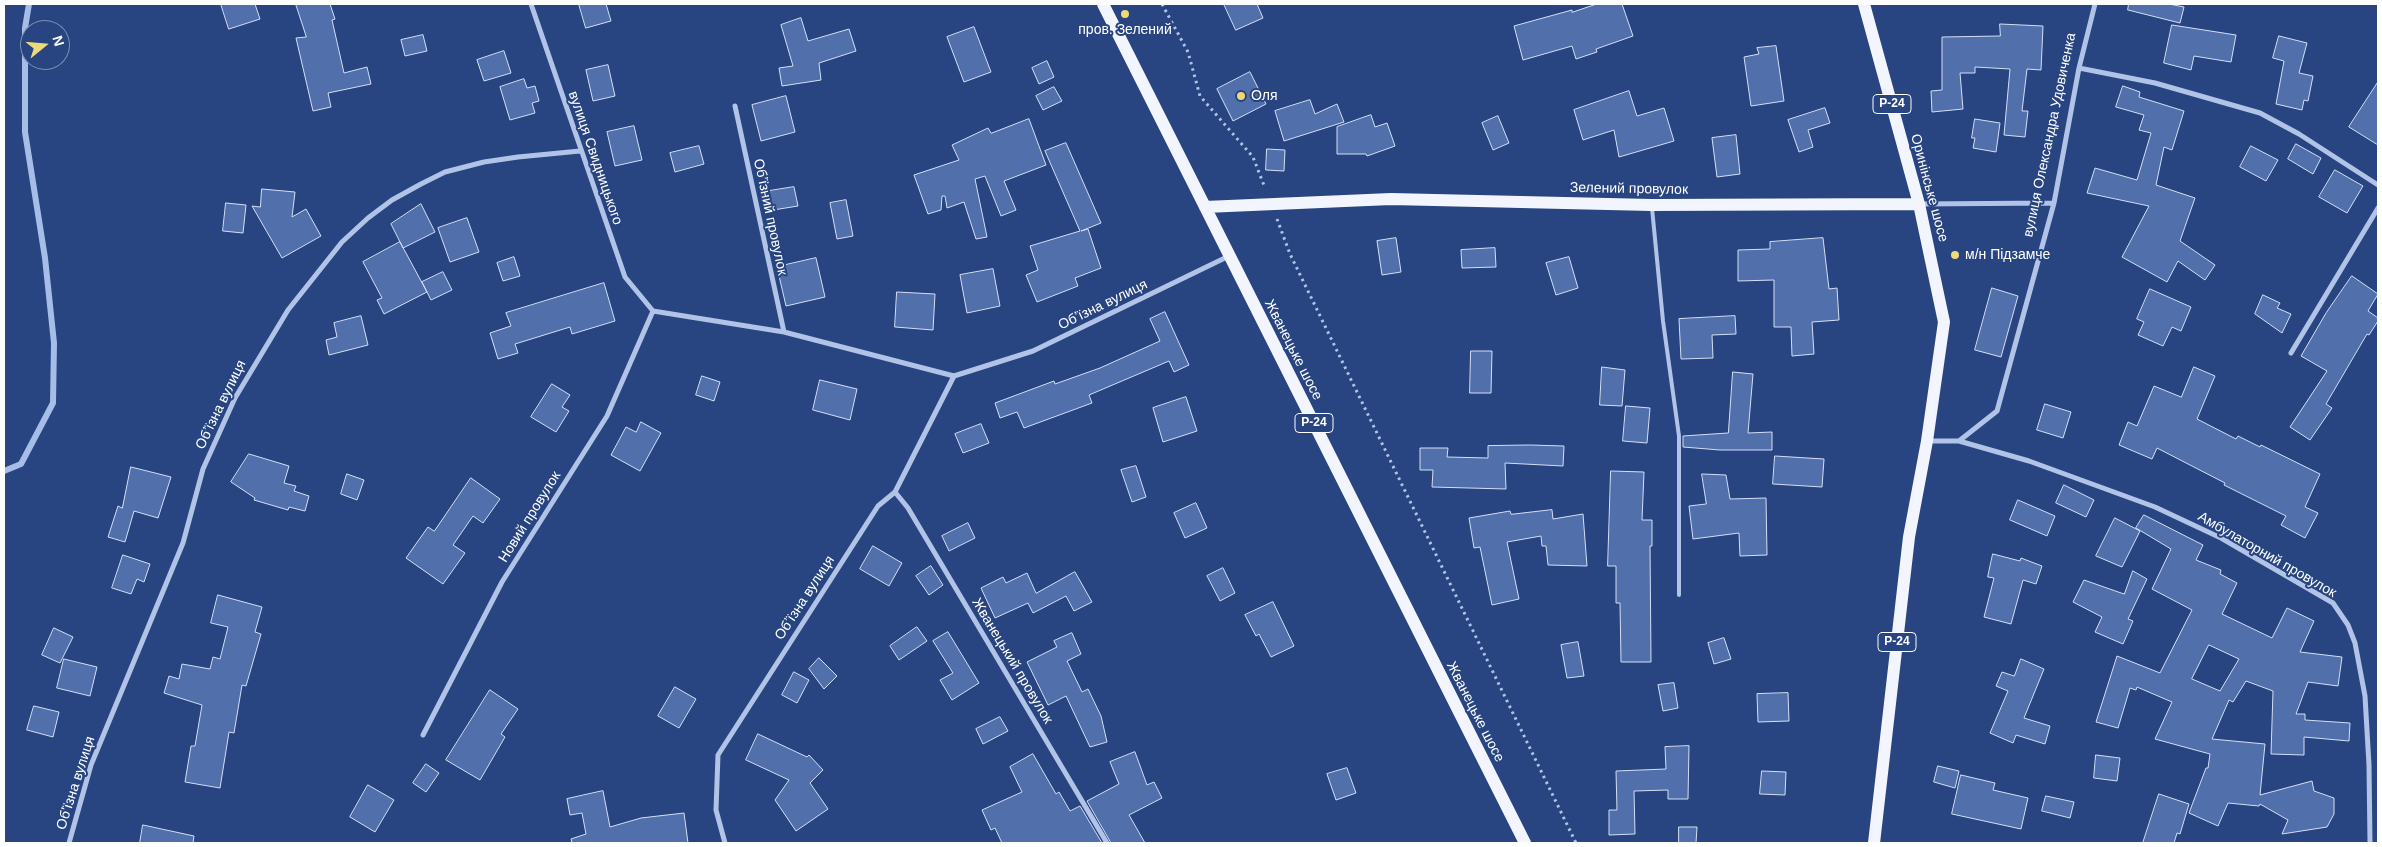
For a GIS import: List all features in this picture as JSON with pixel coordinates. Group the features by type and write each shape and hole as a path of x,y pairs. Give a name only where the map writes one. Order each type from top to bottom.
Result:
{"main road":[{"name":"Жванецьке шосе","path":"1102,4 1525,843"},
{"name":"Оринінське шосе","path":"1864,4 1919,204 1944,322 1926,441"},
{"name":"Зелений провулок","path":"1205,207 1391,198 1652,205 1919,204"},
{"name":"Р-24","path":"1874,843 1909,536 1926,441"}],"street":[{"name":"вулиця Свидницького","path":"531,4 580,151 625,277 654,311"},
{"name":"вулиця Олександра Удовиченка","path":"1959,441 1997,411 2054,203 2079,68 2095,4"},
{"path":"2079,68 2155,83 2260,114 2298,134 2378,185"},
{"name":"Обʼїзний провулок","path":"735,106 784,332"},
{"name":"Обʼїзна вулиця","path":"69,843 91,765 182,543 203,469 235,398 288,310 342,242 380,209 421,184 445,172 484,162 580,151"},
{"name":"Зелений провулок","path":"1919,204 2054,203"},
{"path":"2291,353 2378,208"},
{"name":"Обʼїзна вулиця","path":"725,843 716,810 718,755 878,506 895,492 954,376 1033,351 1229,256"},
{"path":"654,311 784,332 954,376"},
{"name":"Новий провулок","path":"423,735 502,582 607,416 654,311"},
{"path":"1926,441 1959,441"},
{"name":"Амбулаторний провулок","path":"1959,441 2029,461 2155,507 2221,538 2333,603 2348,625 2354,643 2365,696 2369,765 2370,843"},
{"name":"Жванецький провулок","path":"895,492 908,508 1107,843"}],"lane":[{"path":"1652,205 1663,321 1679,436 1679,595"}],"path":[{"path":"1162,4 1188,52 1200,96 1254,157 1290,254 1576,843"}],"building":[{"path":"221,4 255,4 260,19 229,29"},
{"path":"296,4 330,4 335,19 332,20 344,73 367,67 371,84 328,93 331,107 313,111 296,38 306,37"},
{"path":"579,4 606,4 611,21 586,28"},
{"path":"1224,4 1257,4 1263,18 1236,30"},
{"path":"1597,4 1622,4 1633,36 1596,49 1597,52 1576,59 1572,46 1523,60 1514,26"},
{"path":"2129,4 2169,4 2184,7 2180,23 2128,10"},
{"path":"801,18 808,41 849,29 856,51 819,63 821,80 782,86 779,68 793,66 781,25"},
{"path":"2000,24 2043,26 2041,70 2027,69 2022,111 2028,111 2025,137 2004,135 2010,69 1975,67 1975,73 1960,73 1963,109 1932,112 1931,91 1942,90 1942,37 2000,36"},
{"path":"2172,25 2236,35 2231,62 2194,56 2191,70 2164,63"},
{"path":"974,27 991,72 964,82 947,37"},
{"path":"423,35 427,51 405,56 401,40"},
{"path":"2279,36 2307,43 2299,73 2313,76 2308,101 2304,100 2302,110 2276,104 2284,61 2273,58"},
{"path":"1776,46 1784,101 1751,106 1744,57 1759,54 1757,48"},
{"path":"504,51 511,73 484,81 477,60"},
{"path":"1047,61 1054,77 1039,84 1032,68"},
{"path":"608,65 615,96 593,101 586,70"},
{"path":"1250,72 1266,104 1233,121 1217,89"},
{"path":"524,79 527,88 535,86 539,101 532,103 535,113 510,120 500,87"},
{"path":"2378,82 2378,145 2349,127"},
{"path":"2123,86 2140,92 2139,97 2184,111 2172,150 2164,147 2156,185 2195,198 2180,241 2215,265 2205,280 2178,261 2167,282 2122,257 2149,206 2087,193 2095,168 2137,180 2151,133 2139,130 2144,115 2116,107"},
{"path":"1054,87 1062,101 1043,110 1036,96"},
{"path":"1629,91 1637,116 1664,108 1674,141 1619,157 1614,130 1583,140 1574,110"},
{"path":"786,96 795,132 761,141 752,105"},
{"path":"1310,100 1315,114 1337,104 1344,122 1284,141 1275,111"},
{"path":"1825,108 1830,123 1808,130 1813,147 1799,152 1788,120"},
{"path":"1371,115 1375,127 1387,123 1395,146 1367,156 1366,154 1337,154 1337,127"},
{"path":"1498,116 1509,143 1493,150 1482,123"},
{"path":"1029,119 1046,165 1004,181 1016,210 1001,216 985,176 975,179 987,237 976,239 964,202 947,208 945,196 942,196 941,210 928,214 914,175 959,160 952,145 988,128 991,133"},
{"path":"1975,119 2000,123 1996,152 1973,148 1975,138 1972,138"},
{"path":"634,126 642,160 615,166 607,132"},
{"path":"1736,135 1740,174 1717,177 1712,138"},
{"path":"1066,143 1101,223 1081,231 1088,229 1101,268 1075,278 1078,286 1037,302 1026,275 1038,270 1030,246 1080,231 1045,151"},
{"path":"2296,144 2321,158 2313,174 2288,159"},
{"path":"699,146 704,164 675,172 670,153"},
{"path":"2251,146 2278,160 2266,181 2240,167"},
{"path":"1267,149 1285,150 1284,171 1266,170"},
{"path":"2335,170 2363,186 2347,213 2319,197"},
{"path":"794,187 798,206 767,211 763,192"},
{"path":"262,189 295,192 292,217 306,209 321,236 282,258 252,206 260,207"},
{"path":"846,200 853,236 837,239 830,203"},
{"path":"226,203 246,205 243,233 223,231"},
{"path":"421,204 435,232 403,248 391,224"},
{"path":"467,218 479,252 450,262 438,228"},
{"path":"1396,238 1401,272 1382,275 1377,241"},
{"path":"1823,238 1829,289 1837,288 1839,320 1812,322 1814,354 1792,356 1791,327 1774,327 1774,280 1738,281 1738,250 1770,249 1770,242"},
{"path":"400,242 427,292 384,314 377,300 382,298 363,262"},
{"path":"1495,248 1496,267 1462,268 1461,250"},
{"path":"514,257 520,276 503,281 497,263"},
{"path":"1569,257 1578,288 1556,295 1546,263"},
{"path":"816,258 825,297 786,306 777,267"},
{"path":"993,269 1000,306 967,313 960,275"},
{"path":"443,272 452,290 431,300 422,282"},
{"path":"2352,276 2378,294 2368,311 2378,318 2378,321 2369,335 2367,334 2326,404 2332,408 2310,440 2290,427 2327,371 2301,356 2326,313"},
{"path":"604,283 615,321 572,334 570,327 515,344 518,353 498,359 490,333 511,326 506,313"},
{"path":"1992,288 2018,296 2001,357 1975,350"},
{"path":"2150,289 2191,307 2181,331 2172,327 2163,346 2138,335 2144,322 2137,319"},
{"path":"897,292 935,294 933,330 895,327"},
{"path":"2263,295 2280,303 2277,308 2291,314 2282,333 2255,314"},
{"path":"1165,312 1189,365 1174,372 1169,361 1089,395 1092,403 1024,428 1017,412 1000,418 995,403 1054,381 1055,384 1100,368 1160,341 1150,319"},
{"path":"361,316 368,345 329,355 326,340 337,337 334,323"},
{"path":"1735,316 1736,334 1712,335 1713,358 1681,359 1679,319"},
{"path":"1471,351 1492,351 1491,393 1470,393"},
{"path":"1602,367 1625,370 1622,406 1600,405"},
{"path":"2194,367 2215,376 2197,419 2236,439 2238,436 2260,447 2261,445 2320,474 2305,507 2318,513 2305,538 2281,525 2286,516 2157,448 2152,459 2119,445 2128,422 2137,426 2154,386 2181,397"},
{"path":"1733,372 1753,374 1748,433 1772,432 1772,450 1720,450 1683,447 1683,436 1728,433"},
{"path":"702,376 720,382 714,401 696,395"},
{"path":"820,380 857,389 850,420 813,410"},
{"path":"552,384 570,395 562,407 569,411 556,432 531,417"},
{"path":"1186,397 1197,431 1163,442 1153,408"},
{"path":"2045,404 2071,412 2063,438 2037,430"},
{"path":"1626,406 1650,408 1647,443 1623,441"},
{"path":"641,422 661,433 640,471 611,455 626,427 636,432"},
{"path":"981,424 989,443 963,453 955,434"},
{"path":"1488,446 1564,446 1563,466 1505,463 1506,489 1432,487 1433,470 1420,470 1420,448 1448,448 1447,457 1488,458"},
{"path":"249,454 289,466 284,483 296,486 294,491 309,496 305,511 289,507 288,510 254,500 255,498 231,482"},
{"path":"1775,456 1824,459 1822,487 1773,484"},
{"path":"1136,466 1146,497 1132,502 1121,470"},
{"path":"131,467 171,477 158,518 134,511 125,542 108,537 118,506 122,508"},
{"path":"1611,471 1644,472 1642,520 1652,520 1652,546 1650,546 1651,662 1621,662 1620,603 1616,603 1616,566 1608,566"},
{"path":"347,474 364,480 357,500 341,494"},
{"path":"1702,474 1726,475 1730,499 1766,498 1767,555 1740,556 1739,533 1693,539 1689,506 1706,504"},
{"path":"471,478 500,499 483,523 473,516 453,545 465,553 443,584 406,558 428,527 434,531"},
{"path":"2064,485 2094,500 2086,517 2056,503"},
{"path":"2018,500 2055,516 2047,536 2010,520"},
{"path":"1196,503 1207,528 1185,538 1174,513"},
{"path":"1552,510 1553,519 1583,514 1587,566 1548,565 1546,546 1542,546 1541,536 1507,542 1519,599 1492,605 1480,547 1474,548 1469,518 1510,511 1511,514"},
{"path":"2144,515 2203,545 2196,560 2221,570 2220,574 2237,583 2222,614 2272,638 2287,608 2314,621 2300,652 2342,657 2338,686 2308,682 2296,714 2305,714 2305,720 2350,723 2349,741 2304,737 2304,755 2271,754 2273,691 2246,681 2233,702 2229,700 2212,739 2265,744 2260,795 2312,781 2314,791 2334,798 2334,814 2327,827 2282,834 2288,820 2260,804 2259,806 2228,803 2218,826 2189,813 2206,768 2208,768 2210,754 2155,739 2172,702 2137,687 2136,690 2130,688 2118,728 2096,722 2117,656 2160,673 2192,610 2152,589 2171,549 2136,528","holes":["2209,645 2239,659 2220,691 2192,679"]},
{"path":"2115,518 2140,531 2122,567 2096,556"},
{"path":"968,523 975,538 949,551 942,536"},
{"path":"873,546 902,563 889,586 860,569"},
{"path":"1993,554 2020,561 2021,558 2042,566 2036,584 2023,580 2011,624 1984,617 1994,578 1988,577"},
{"path":"123,555 150,564 144,582 137,579 131,594 112,588"},
{"path":"931,566 943,585 929,595 916,576"},
{"path":"1223,568 1235,593 1220,601 1207,576"},
{"path":"2133,571 2147,579 2128,619 2133,621 2123,644 2095,632 2102,617 2073,602 2084,580 2124,594"},
{"path":"1075,572 1092,602 1074,611 1066,596 1033,613 1028,603 995,618 981,588 1003,577 1006,583 1027,573 1036,593"},
{"path":"218,595 262,607 255,632 261,634 246,686 242,685 234,733 229,732 220,788 185,782 191,746 195,746 202,705 164,693 169,676 179,679 182,664 210,669 213,657 220,659 228,627 211,623"},
{"path":"1273,602 1294,646 1271,657 1259,634 1256,636 1245,615"},
{"path":"917,627 927,641 899,660 890,646"},
{"path":"54,628 73,637 60,663 42,655"},
{"path":"948,632 979,683 952,700 940,680 953,673 933,641"},
{"path":"1072,633 1081,654 1067,661 1082,692 1088,689 1101,716 1107,742 1090,747 1066,696 1048,705 1027,662 1057,647 1054,641"},
{"path":"1724,638 1731,659 1714,664 1708,643"},
{"path":"1578,642 1584,676 1567,678 1561,645"},
{"path":"819,658 837,676 824,689 809,669"},
{"path":"64,659 97,667 90,696 57,688"},
{"path":"2021,659 2044,669 2024,718 2050,726 2045,744 2016,735 2013,743 1990,733 2008,691 1996,686 2002,672 2014,676"},
{"path":"794,672 809,680 797,703 782,695"},
{"path":"1674,683 1678,708 1663,711 1658,685"},
{"path":"675,687 696,699 679,728 658,716"},
{"path":"490,690 518,709 501,734 505,737 480,780 446,760"},
{"path":"1788,693 1789,721 1758,722 1757,694"},
{"path":"34,706 59,712 53,737 27,730"},
{"path":"1000,717 1008,731 983,744 976,729"},
{"path":"758,734 807,757 809,755 823,770 810,783 828,809 796,831 775,800 789,780 746,760"},
{"path":"1689,746 1688,799 1668,799 1668,790 1634,791 1635,834 1609,835 1609,810 1617,810 1616,771 1666,769 1665,747"},
{"path":"1135,752 1147,785 1154,782 1162,798 1129,815 1145,843 1111,843 1087,801 1119,784 1110,762"},
{"path":"1033,754 1056,794 1059,792 1070,811 1080,806 1102,843 1002,843 995,828 991,830 982,810 1022,792 1010,767"},
{"path":"2096,755 2120,758 2117,781 2094,778"},
{"path":"426,764 439,773 426,792 413,783"},
{"path":"1938,766 1959,771 1955,788 1934,782"},
{"path":"1347,768 1356,793 1336,800 1327,774"},
{"path":"1762,771 1786,772 1785,795 1760,794"},
{"path":"1961,775 1995,783 1993,790 2028,798 2021,829 1952,814"},
{"path":"368,785 394,800 375,832 350,817"},
{"path":"603,791 610,827 641,818 684,813 688,843 572,843 571,839 586,834 582,813 570,815 567,799"},
{"path":"2159,794 2189,804 2180,834 2177,833 2174,843 2143,843"},
{"path":"2046,796 2074,802 2070,818 2042,811"},
{"path":"143,825 194,836 193,843 140,843"},
{"path":"1679,827 1697,827 1696,843 1679,843"}],"waterway":[{"path":"4,471 21,464 53,403 54,343 45,258 25,132 25,28 29,4"}],"place":[{"name":"пров. Зелений","path":"1125,14"},
{"name":"Оля","path":"1241,96"},
{"name":"м/н Підзамче","path":"1955,255"}]}
